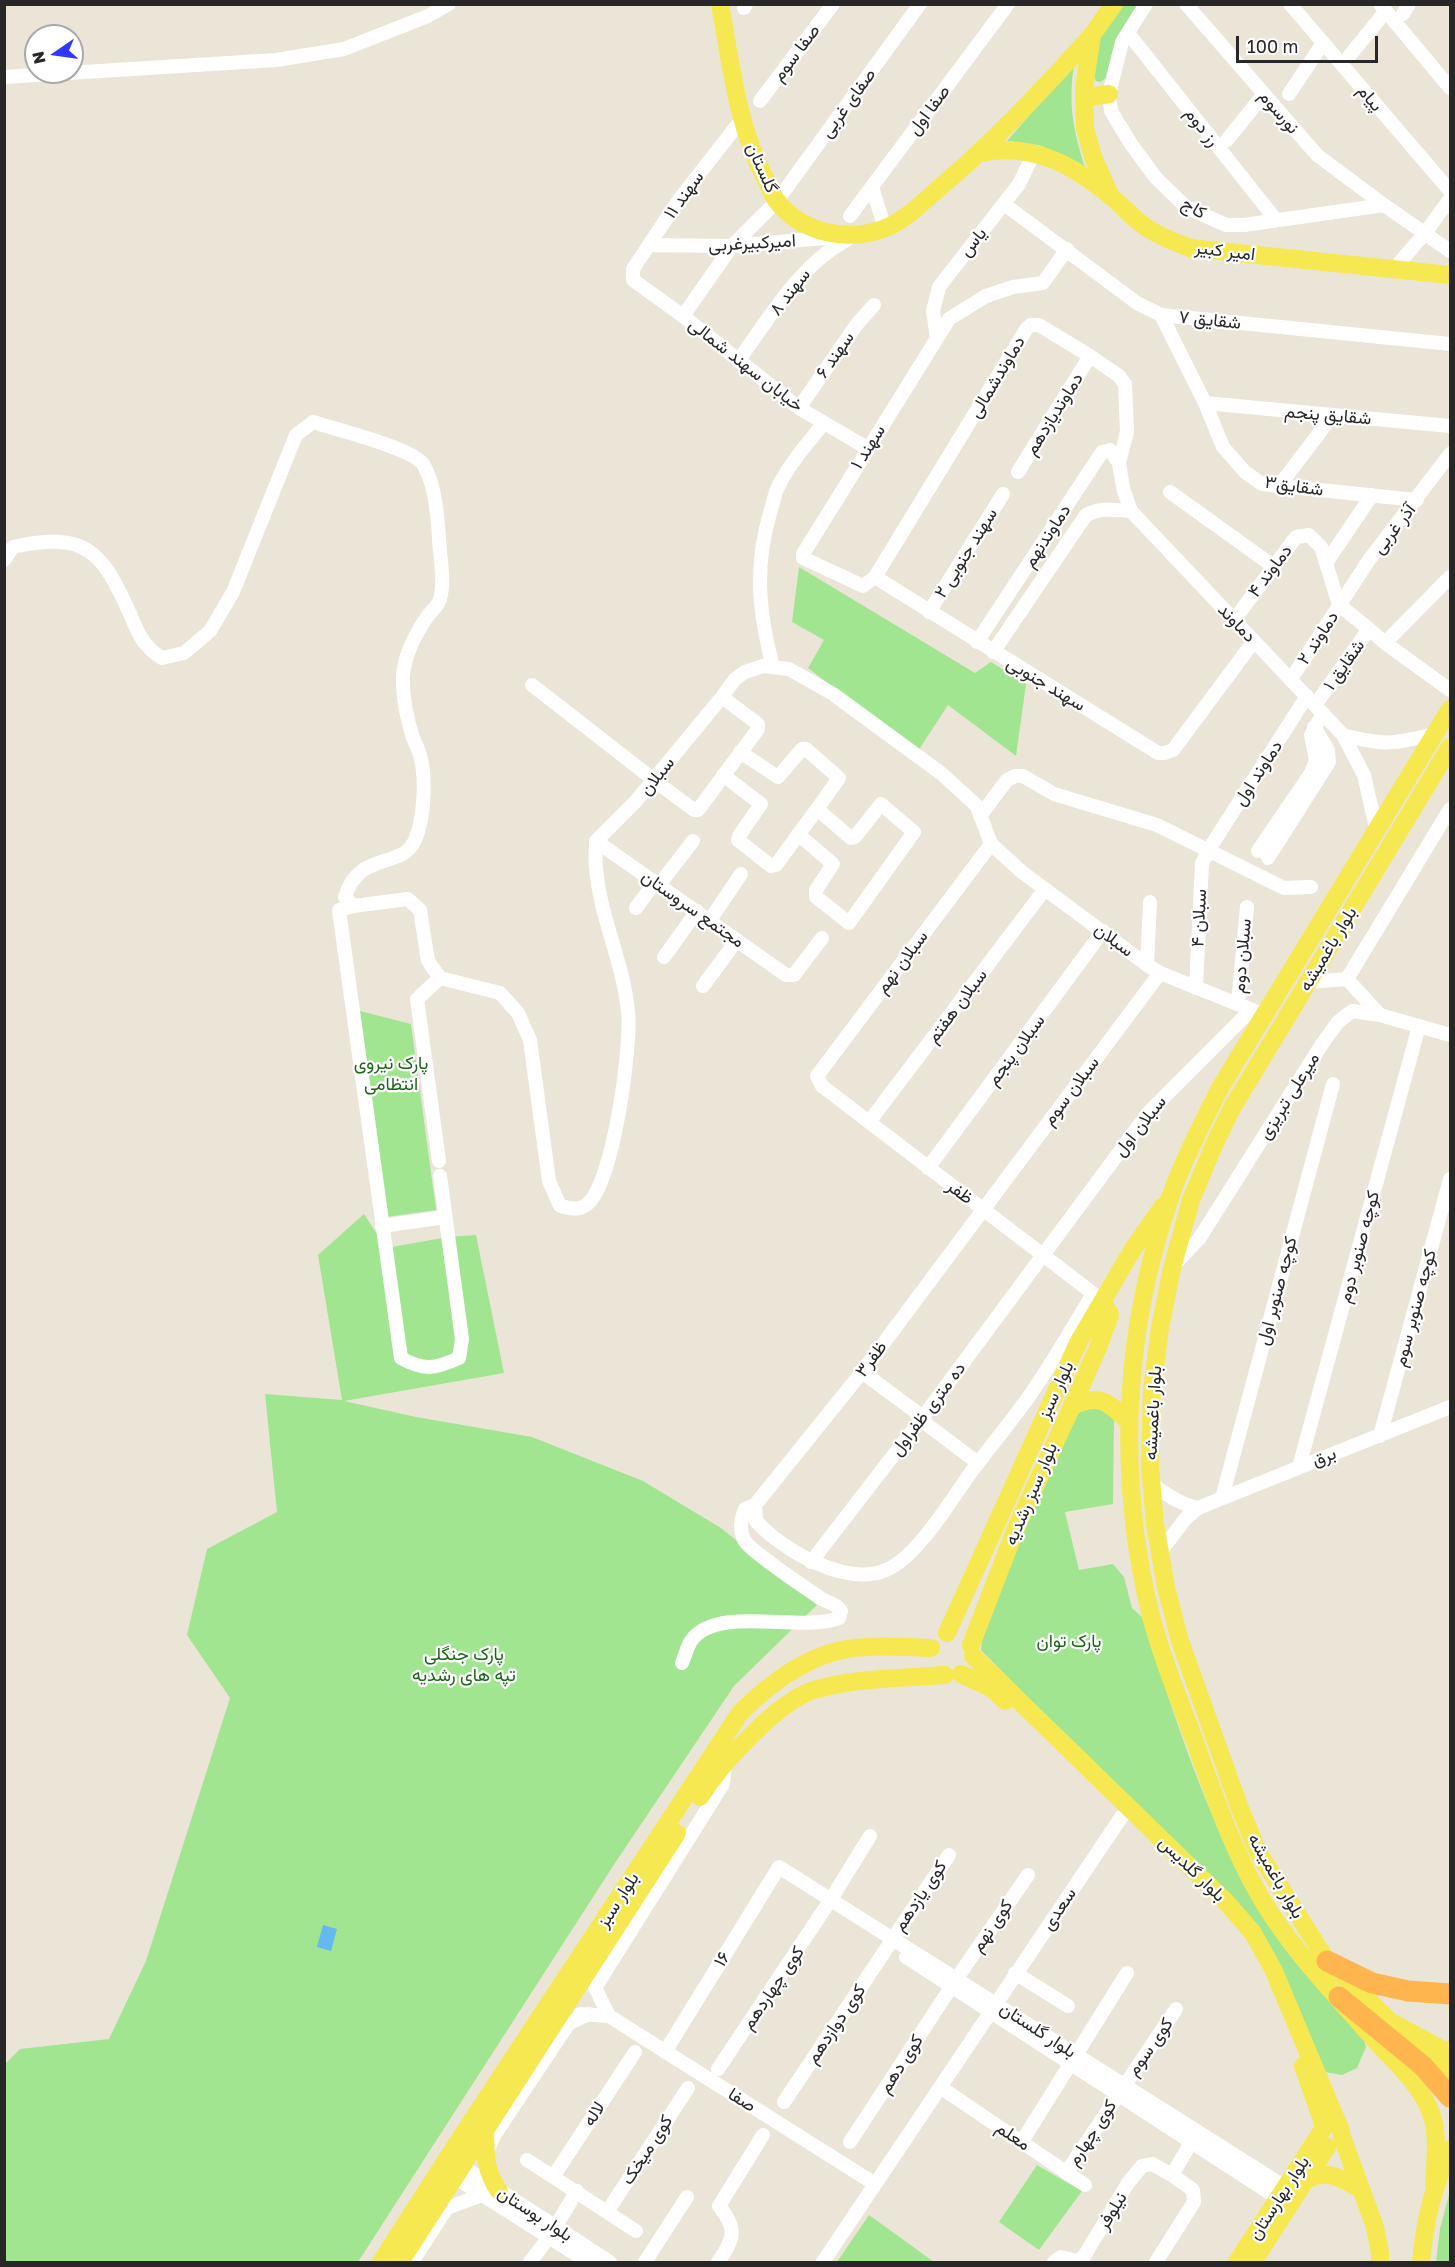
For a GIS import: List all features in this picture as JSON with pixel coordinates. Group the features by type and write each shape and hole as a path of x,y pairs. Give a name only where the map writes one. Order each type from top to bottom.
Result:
{"highway":[{"path":"1327,1961 1372,1983 1408,1991 1450,1994"},
{"path":"1339,1997 1423,2066 1450,2096"}],"main road":[{"name":"گلستان","path":"720,4 742,119 758,166 777,201 800,221 828,234 853,236 885,229 911,212 981,153 1030,104 1092,35"},
{"name":"امیر کبیر","path":"1114,4 1092,35 1085,80 1085,128 1093,157 1110,195 1151,231 1190,248 1450,275"},
{"path":"1084,98 1109,94"},
{"path":"981,153 1007,148 1059,160 1110,195"},
{"name":"بلوار باغمیشه","path":"1415,2085 1306,1962 1278,1925 1239,1857 1171,1678 1151,1614 1133,1518 1128,1421 1132,1372 1142,1306 1155,1249 1172,1192 1195,1136 1220,1088 1252,1010 1377,832 1435,734 1449,716"},
{"name":"بلوار باغمیشه","path":"1450,747 1232,1108 1214,1145 1191,1200 1172,1268 1160,1328 1152,1390 1152,1484 1166,1588 1180,1641 1258,1852 1327,1961 1391,2022 1441,2049 1450,2051"},
{"name":"بلوار سبز","path":"947,1634 1098,1298 1172,1192"},
{"name":"بلوار سبز رشدیه","path":"972,1650 1016,1528 1097,1350 1110,1315 1098,1298"},
{"path":"1071,1406 1085,1400 1098,1399 1109,1403 1128,1421"},
{"path":"947,1634 963,1636 972,1650 969,1666 953,1675 932,1664 931,1648 937,1638 947,1634"},
{"name":"بلوار سبز","path":"381,2262 451,2167 740,1713 764,1688 810,1660 844,1650 873,1647 931,1648"},
{"name":"بلوار گلدیس","path":"972,1650 1126,1812"},
{"name":"بلوار سبز","path":"400,2262 451,2167 485,2129 590,1970 702,1793 740,1747 767,1721 798,1698 815,1690 860,1681 953,1675"},
{"name":"بلوار گلدیس","path":"953,1675 991,1688 1226,1902 1253,1933 1273,1969 1331,2136 1359,2188 1375,2227 1380,2262"},
{"path":"1391,2022 1450,2071"},
{"path":"1415,2085 1438,2101 1450,2102"},
{"path":"1415,2085 1431,2114 1435,2138 1434,2185 1424,2232 1421,2262"},
{"path":"485,2129 486,2168 490,2178 491,2193"},
{"name":"بلوار بهارستان","path":"1237,2262 1291,2193 1331,2136"},
{"path":"1434,2185 1450,2149"},
{"path":"1291,2193 1312,2176 1327,2174 1359,2188"},
{"name":"بلوار بهارستان","path":"1253,2262 1291,2193"}],"street":[{"path":"4,77 276,60 332,51 344,49 428,16 449,4"},
{"name":"صفا سوم","path":"760,101 832,4"},
{"name":"صفای غربی","path":"683,316 732,246 777,201 920,4"},
{"name":"صفا اول","path":"850,216 1008,4"},
{"path":"1109,94 1122,42 1146,4"},
{"name":"نورسوم","path":"1186,4 1317,155 1384,206"},
{"name":"پیام","path":"1290,4 1450,191"},
{"path":"1350,54 1383,8 1450,88"},
{"name":"رز دوم","path":"1128,33 1276,220"},
{"path":"1289,94 1323,43"},
{"name":"کاج","path":"1109,94 1111,111 1156,178 1186,207 1226,225 1244,225 1384,206"},
{"path":"1227,140 1264,94"},
{"name":"سهند ۱۱","path":"632,274 633,269 678,201 742,119"},
{"name":"یاس","path":"937,338 933,311 939,287 1019,184 1034,153"},
{"path":"872,187 885,229"},
{"path":"1395,268 1425,234 1450,199"},
{"name":"شقایق ۷","path":"1004,204 1068,249 1137,303 1161,315 1450,344"},
{"path":"1384,206 1450,251"},
{"name":"امیرکبیرغربی","path":"650,245 732,246 853,236"},
{"name":"سهند ۸","path":"738,361 810,266 832,247 853,236"},
{"name":"سهند ۱","path":"875,577 863,586 803,558 803,554 949,319 986,296 1013,287 1043,283 1068,249"},
{"name":"خیابان سهند شمالی","path":"632,274 633,280 683,316 799,408 867,448"},
{"name":"سهند ۶","path":"799,408 857,324 874,305"},
{"name":"شقایق۳","path":"1161,315 1205,403 1223,447 1245,472 1262,484 1417,500"},
{"name":"دماوندشمالی","path":"875,577 1029,326 1035,324 1090,356 1119,376 1125,384 1127,432 1119,463 1123,488 1131,511"},
{"name":"دماوندیازدهم","path":"1018,472 1090,356"},
{"name":"شقایق پنجم","path":"1205,403 1450,426"},
{"path":"1280,486 1333,415"},
{"path":"4,560 13,547 42,541 74,545 90,550 113,577 147,649 162,658 184,653 210,630 233,592 297,435 313,422 399,450 422,463 434,496 442,587 440,601 418,631 410,648 403,675 407,717 421,758 423,801 415,842 397,857 382,860 359,872 348,886 345,897 353,906"},
{"path":"773,667 763,630 759,586 763,539 778,487 824,423"},
{"name":"دماوندنهم","path":"977,642 1102,452 1110,450 1119,463"},
{"name":"آذر غربی","path":"1344,608 1370,560 1450,454"},
{"path":"1170,492 1273,566"},
{"name":"سهند جنوبی ۲","path":"929,612 1003,494"},
{"path":"1326,563 1372,495"},
{"path":"993,652 1086,515 1095,510 1104,509 1131,511"},
{"name":"دماوند","path":"1131,511 1343,735 1364,775 1377,832"},
{"name":"دماوند ۴","path":"1233,620 1296,537 1302,535 1309,535 1321,547 1344,608"},
{"name":"سهند جنوبی","path":"875,577 1158,753 1173,750 1254,640"},
{"name":"شقایق ۱","path":"1315,705 1369,629 1385,643 1450,577"},
{"path":"1344,608 1369,629"},
{"name":"دماوند ۲","path":"1291,679 1344,608"},
{"path":"1385,643 1450,690"},
{"name":"سبلان","path":"596,841 636,801 658,783 735,679 745,672 763,666 789,669 833,694 942,774 977,806 991,844 1045,889 1147,965 1160,974 1252,1010"},
{"path":"532,685 696,810 759,726 722,697"},
{"path":"1263,855 1329,762 1328,750 1314,727 1315,705"},
{"name":"دماوند اول","path":"1209,849 1315,705"},
{"path":"1343,735 1373,743 1392,744 1435,734"},
{"path":"723,775 760,804 739,836 740,844 774,866 839,778 806,749 802,749 778,777 740,752"},
{"path":"980,816 1007,780 1015,776 1023,776 1054,794 1158,825 1284,888 1311,887"},
{"path":"798,834 833,864 816,890 816,897 849,922 914,831 881,804 853,838 817,809"},
{"path":"1347,979 1450,809"},
{"path":"440,1176 462,1339 459,1358 428,1368 416,1366 401,1358 339,910 408,899 420,910 428,961 440,978 500,993 518,1013 530,1040 549,1181 560,1206 576,1210 587,1205 597,1193 610,1152 620,1107 627,1055 629,1014 624,980 596,869 596,841"},
{"name":"مجتمع سروستان","path":"596,841 790,976 794,975 822,938"},
{"path":"636,908 693,841"},
{"name":"سبلان نهم","path":"818,1081 817,1076 991,844"},
{"name":"سبلان ۴","path":"1196,988 1202,863 1209,849"},
{"path":"710,920 741,874"},
{"name":"سبلان هفتم","path":"869,1122 1045,889"},
{"path":"1147,965 1150,902"},
{"name":"سبلان دوم","path":"1247,907 1252,1010"},
{"path":"664,957 697,912"},
{"name":"سبلان پنجم","path":"928,1168 1103,931"},
{"path":"703,986 737,940"},
{"name":"سبلان سوم","path":"982,1209 1160,974"},
{"path":"439,1161 417,999 440,978"},
{"path":"1309,982 1347,979"},
{"path":"1347,979 1380,1015"},
{"name":"سبلان اول","path":"1042,1255 1149,1112 1252,1010"},
{"name":"میرعلی تبریزی","path":"1172,1268 1199,1239 1338,1022 1352,1011 1380,1015 1450,1035"},
{"name":"کوچه صنوبر دوم","path":"1299,1467 1419,1026"},
{"name":"ظفر","path":"818,1081 1098,1298"},
{"name":"کوچه صنوبر اول","path":"1222,1498 1333,1084"},
{"name":"کوچه صنوبر سوم","path":"1380,1436 1450,1179"},
{"name":"ظفر۳","path":"682,1663 691,1641 706,1627 742,1621 804,1623 839,1618 841,1611 838,1606 826,1602 802,1586 745,1542 740,1524 745,1509 755,1505 862,1372 982,1209"},
{"path":"382,1226 445,1217"},
{"name":"ده متری ظفراول","path":"811,1562 922,1419 1042,1255"},
{"path":"755,1505 756,1521 762,1528 811,1562 861,1576 886,1570 909,1554 1030,1395 1098,1298"},
{"path":"862,1372 978,1463"},
{"path":"1030,1395 1041,1392 1045,1394 1049,1404"},
{"name":"برق","path":"1198,1508 1450,1407"},
{"path":"1152,1484 1185,1506 1198,1508"},
{"path":"1160,1552 1186,1518 1198,1508"},
{"path":"595,1988 723,1784 725,1764"},
{"name":"سعدی","path":"823,2262 993,2006 1126,1812"},
{"name":"کوی چهاردهم","path":"718,2069 829,1903 870,1836"},
{"name":"کوی یازدهم","path":"890,1942 949,1855"},
{"name":"بلوار گلستان","path":"777,1870 1195,2136 1291,2193"},
{"name":"۱۶","path":"665,2052 777,1870"},
{"name":"کوی نهم","path":"954,1982 1028,1875"},
{"name":"کوی دوازدهم","path":"784,2102 890,1942"},
{"path":"590,1970 595,1988 609,2016"},
{"path":"1026,2135 1127,1973"},
{"path":"1015,1974 1068,2006"},
{"name":"کوی دهم","path":"850,2142 954,1982"},
{"name":"کوی سوم","path":"1121,2089 1176,2009"},
{"path":"558,2019 569,2014 609,2016"},
{"path":"486,2155 495,2134 569,2023 589,2014"},
{"name":"صفا","path":"609,2016 875,2184"},
{"name":"لاله","path":"553,2177 635,2052"},
{"name":"معلم","path":"940,2087 1085,2186"},
{"name":"کوی میخک","path":"607,2212 688,2088"},
{"name":"کوی چهارم","path":"1066,2173 1121,2089"},
{"path":"718,2262 727,2250 733,2234 729,2217 719,2206 763,2135"},
{"path":"1172,2175 1195,2136"},
{"path":"527,2160 636,2230"},
{"name":"نیلوفر","path":"1054,2262 1061,2257 1076,2260 1083,2258 1128,2183 1142,2166 1152,2164 1192,2190 1194,2202 1156,2262"},
{"name":"بلوار بوستان","path":"451,2167 552,2232 610,2262"},
{"path":"530,2262 578,2191"},
{"path":"411,2262 447,2208 491,2193"},
{"path":"645,2262 687,2198"},
{"name":"بلوار بوستان","path":"552,2232 588,2262"}],"green space":[{"path":"1120,5 1140,5 1107,78 1100,82 1096,81 1092,71 1094,51"},
{"path":"1074,64 1073,117 1085,168 1039,145 1007,141"},
{"path":"799,567 975,673 991,662 1026,684 1016,756 948,705 918,751 808,668 824,640 792,622"},
{"name":"پارک نیروی انتظامی","path":"356,1010 411,1024 436,1210 386,1217"},
{"name":"پارک جنگلی تپه های رشدیه","path":"364,1214 386,1248 448,1237 476,1235 504,1373 344,1401 416,1417 532,1437 643,1481 721,1528 817,1605 734,1686 615,1863 358,2262 5,2262 5,2064 20,2049 109,2039 146,1961 230,1698 187,1635 207,1549 277,1512 265,1394 342,1400 318,1255"},
{"name":"پارک توان","path":"1098,1405 1114,1417 1113,1504 1065,1512 1079,1570 1113,1564 1124,1577 1132,1608 1142,1617 1208,1806 1242,1878 1261,1913 1295,1962 1363,2036 1366,2047 1357,2068 1342,2075 1325,2072 1295,1999 1246,1918 981,1650 1003,1576 1073,1415"},
{"path":"1037,2165 1082,2191 1039,2250 999,2222"},
{"path":"1450,2191 1450,2262 1436,2262 1440,2229"},
{"path":"869,2215 934,2262 837,2262"}],"water":[{"path":"323,1925 337,1929 331,1951 317,1947"}]}
